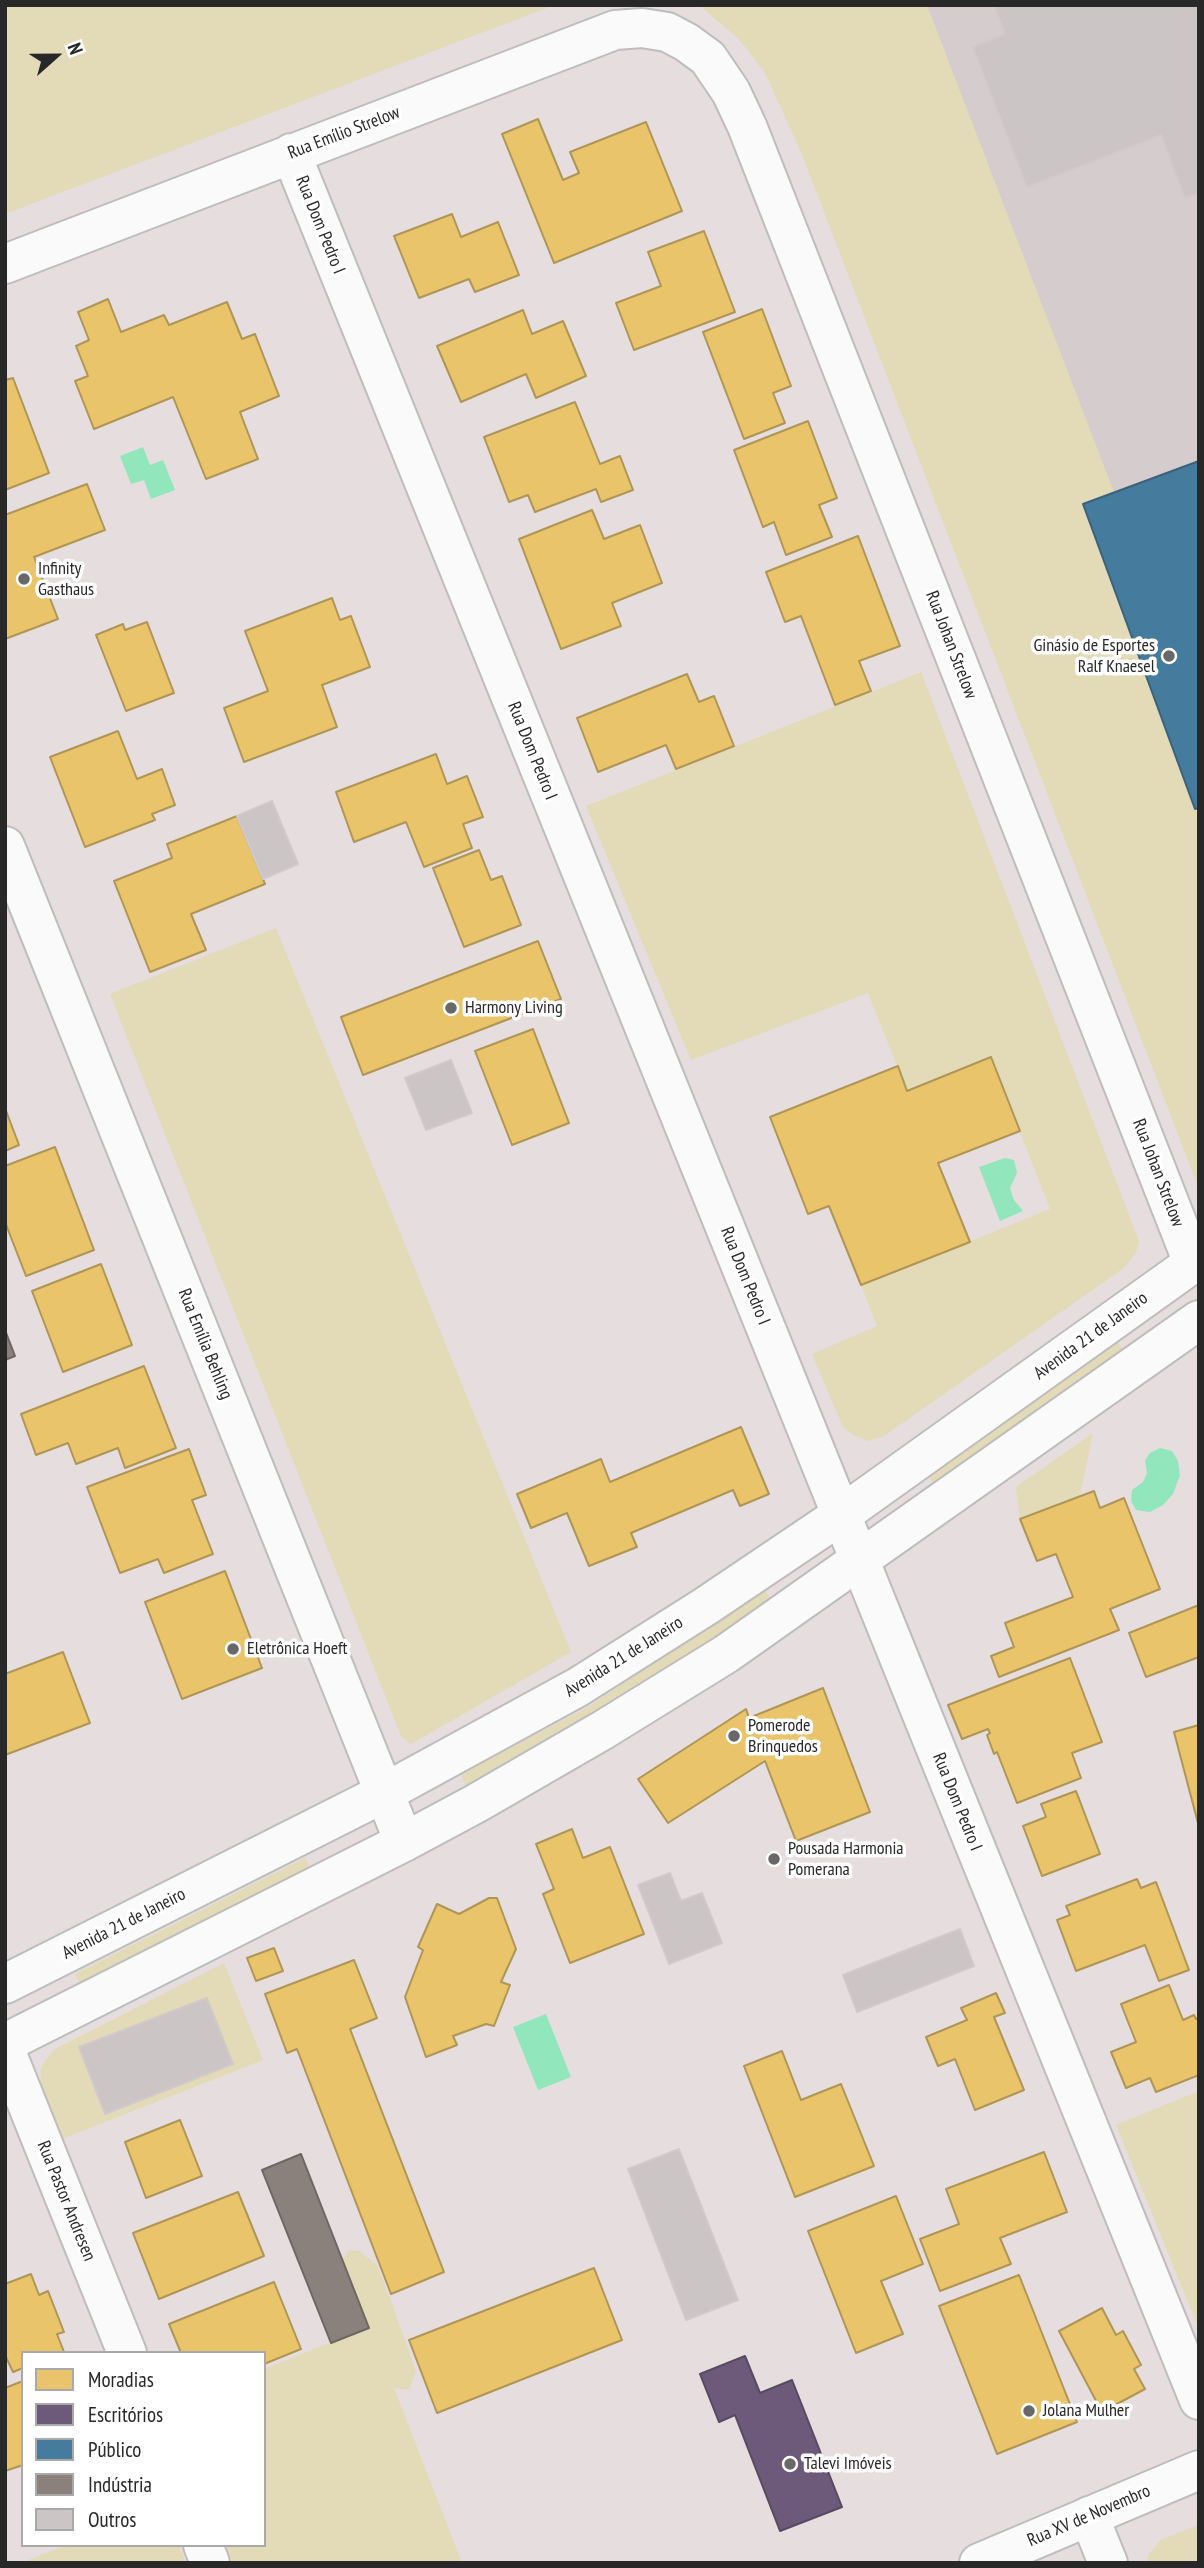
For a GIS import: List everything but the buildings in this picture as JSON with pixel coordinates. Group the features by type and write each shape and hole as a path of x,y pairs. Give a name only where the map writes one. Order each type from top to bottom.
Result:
{"street":[{"name":"Rua Emílio Strelow","path":"5,264 615,30 642,28 667,32 686,42"},
{"name":"Rua Johan Strelow","path":"686,42 708,58 731,92 747,126 1197,1267"},
{"name":"Rua Dom Pedro I","path":"291,153 1199,2400"},
{"name":"Rua Emília Behling","path":"5,846 404,1842"},
{"name":"Avenida 21 de Janeiro","path":"5,1984 384,1793 618,1662 841,1515 1197,1267"},
{"path":"5,2043 404,1842 625,1717 726,1654 1199,1320"},
{"name":"Rua Pastor Andresen","path":"5,2049 126,2351"},
{"name":"Rua XV de Novembro","path":"979,2563 1199,2470"},
{"path":"1089,2516 1108,2563"}],"shaded area":[{"path":"5,5 555,5 5,214"},
{"path":"699,5 1199,5 1199,1189 801,152 765,73 739,39"},
{"path":"927,5 994,5 1005,34 973,47 1027,187 1161,135 1185,198 1199,193 1199,461 1114,492"},
{"path":"143,447 150,465 163,460 175,490 151,499 144,480 131,484 120,456"},
{"path":"921,672 1139,1241 1136,1252 1127,1265 1114,1275 884,1436 867,1441 843,1427 812,1354 877,1326 861,1285 1050,1209 991,1058 907,1091 868,993 691,1060 586,806"},
{"path":"276,928 571,1652 411,1744 401,1736 110,994"},
{"path":"1005,1158 1014,1160 1017,1173 1010,1188 1014,1200 1023,1211 1000,1221 979,1167"},
{"path":"1117,1341 1124,1351 936,1487 929,1477"},
{"path":"1093,1433 1080,1496 1020,1519 1016,1487"},
{"path":"1160,1448 1172,1451 1178,1461 1180,1475 1173,1494 1163,1505 1150,1512 1136,1510 1131,1501 1132,1490 1143,1482 1147,1473 1145,1460 1150,1453"},
{"path":"763,1588 771,1599 597,1717 466,1786 461,1774 590,1706"},
{"path":"305,1858 311,1870 82,1987 75,1974"},
{"path":"224,1963 263,2060 62,2139 40,2084 41,2066 55,2049"},
{"path":"546,2014 571,2077 538,2090 513,2027"},
{"path":"1199,2091 1199,2329 1116,2125"},
{"path":"349,2250 359,2251 377,2265 416,2371 409,2390 394,2388 462,2563 232,2563 226,2547 266,2547 266,2368 369,2327 343,2260"},
{"path":"1199,2525 1199,2563 1146,2563 1149,2554 1160,2540"},
{"path":"61,2547 180,2547 186,2563 21,2563"}],"place":[{"name":"Infinity Gasthaus","path":"24,579"},
{"name":"Ginásio de Esportes Ralf Knaesel","path":"1169,656"},
{"name":"Harmony Living","path":"451,1008"},
{"name":"Eletrônica Hoeft","path":"233,1649"},
{"name":"Pomerode Brinquedos","path":"734,1736"},
{"name":"Pousada Harmonia Pomerana","path":"774,1859"},
{"name":"Jolana Mulher","path":"1029,2411"},
{"name":"Talevi Imóveis","path":"790,2464"}]}
